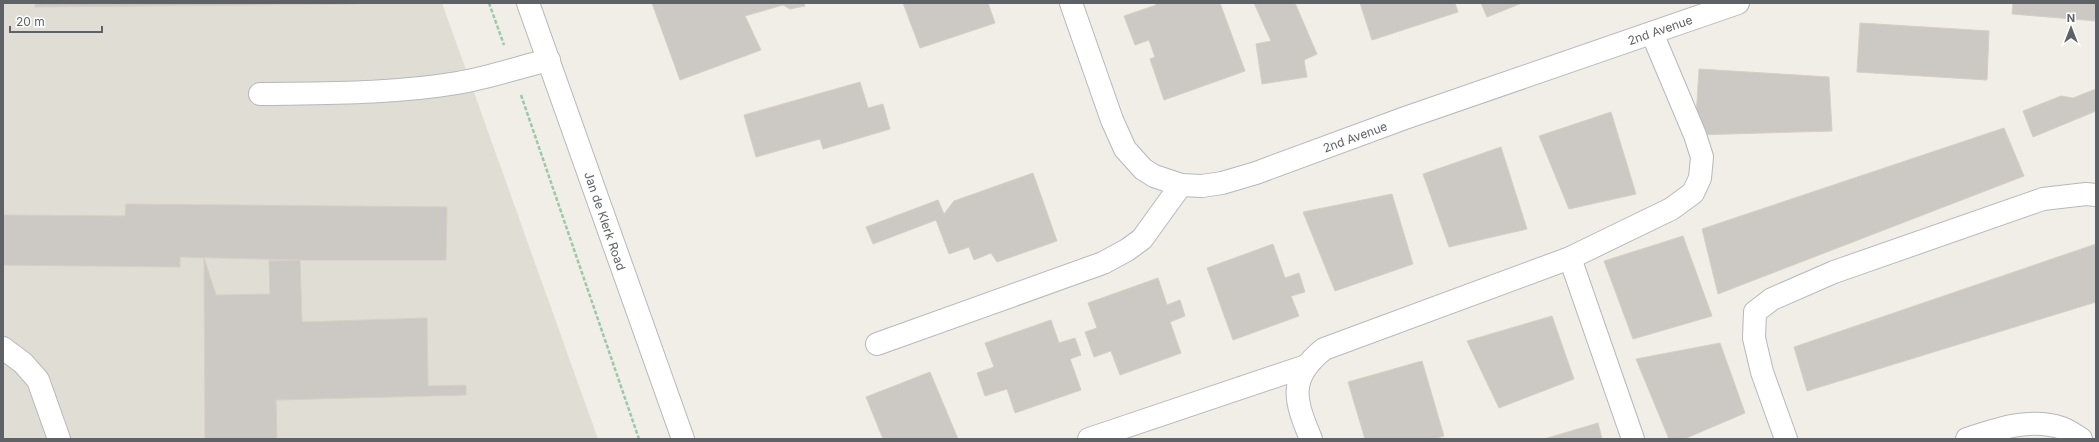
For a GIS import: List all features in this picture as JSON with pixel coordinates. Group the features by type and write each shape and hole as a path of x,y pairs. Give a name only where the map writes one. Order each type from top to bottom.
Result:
{"street":[{"name":"Jan de Klerk Road","path":"528,3 683,439"},
{"name":"2nd Avenue","path":"1071,3 1112,120 1125,149 1143,169 1154,176 1181,185 1202,186 1222,183 1256,173 1405,118 1738,3"},
{"path":"1311,439 1299,410 1297,395 1300,379 1306,366 1324,349 1570,258 1671,209 1693,192 1700,178 1702,157 1695,135 1652,33"},
{"path":"260,94 378,92 429,87 459,83 549,60"},
{"path":"877,344 1102,263 1127,250 1142,239 1181,185"},
{"path":"1786,439 1762,372 1754,338 1755,312 1772,299 1834,272 2043,199 2086,194 2096,195"},
{"path":"1570,258 1634,439"},
{"path":"3,348 23,363 38,380 59,439"},
{"path":"1090,439 1306,366"},
{"path":"1967,439 1991,431 2032,423 2062,428 2081,439"}],"path":[{"path":"489,3 639,439"}],"shaded area":[{"path":"3,3 442,3 598,439 3,439"}],"building":[{"path":"35,3 357,3 357,4 35,7"},
{"path":"652,3 804,3 805,6 790,9 783,5 745,16 761,50 680,80"},
{"path":"903,3 988,3 995,23 920,48"},
{"path":"1155,3 1220,3 1245,71 1164,100 1150,59 1155,57 1149,40 1135,45 1124,16 1156,5"},
{"path":"1254,3 1295,3 1317,54 1304,60 1307,77 1262,84 1256,44 1271,41"},
{"path":"1360,3 1455,3 1458,12 1372,40"},
{"path":"1481,3 1522,3 1487,17"},
{"path":"2013,3 2096,3 2096,21 2012,14"},
{"path":"1860,23 1989,31 1987,80 1857,72"},
{"path":"1699,69 1829,77 1832,131 1695,135"},
{"path":"860,82 868,108 883,104 890,129 823,149 820,139 756,157 744,115"},
{"path":"2096,89 2096,111 2033,137 2023,111 2061,96 2073,98"},
{"path":"1611,112 1636,194 1569,209 1539,136"},
{"path":"2004,128 2024,176 1718,294 1702,229"},
{"path":"1501,147 1527,229 1449,247 1423,174"},
{"path":"1033,173 1057,241 997,262 991,253 974,260 969,247 949,254 936,220 873,244 866,227 938,200 944,214 954,201"},
{"path":"1392,194 1413,264 1335,291 1303,212"},
{"path":"126,204 447,207 446,260 300,260 180,257 180,267 3,265 3,215 125,216"},
{"path":"1683,236 1712,316 1633,339 1604,261"},
{"path":"1273,244 1285,278 1299,273 1305,292 1291,296 1299,316 1233,340 1207,268"},
{"path":"2096,244 2096,302 1807,391 1794,347"},
{"path":"204,258 216,295 270,294 269,261 300,260 302,322 427,318 428,386 466,385 466,395 276,400 277,439 205,439"},
{"path":"1158,278 1167,305 1180,300 1185,316 1170,322 1181,353 1120,375 1111,351 1094,357 1085,332 1097,328 1088,303"},
{"path":"1552,316 1574,379 1499,408 1467,341"},
{"path":"1051,320 1059,343 1075,338 1081,355 1070,359 1081,390 1015,413 1007,389 985,396 977,373 994,367 985,343"},
{"path":"1720,343 1745,413 1684,439 1669,439 1636,359"},
{"path":"1422,361 1444,436 1433,439 1365,439 1348,382"},
{"path":"930,372 958,439 883,439 866,397"},
{"path":"1598,423 1602,439 1544,439"}]}
